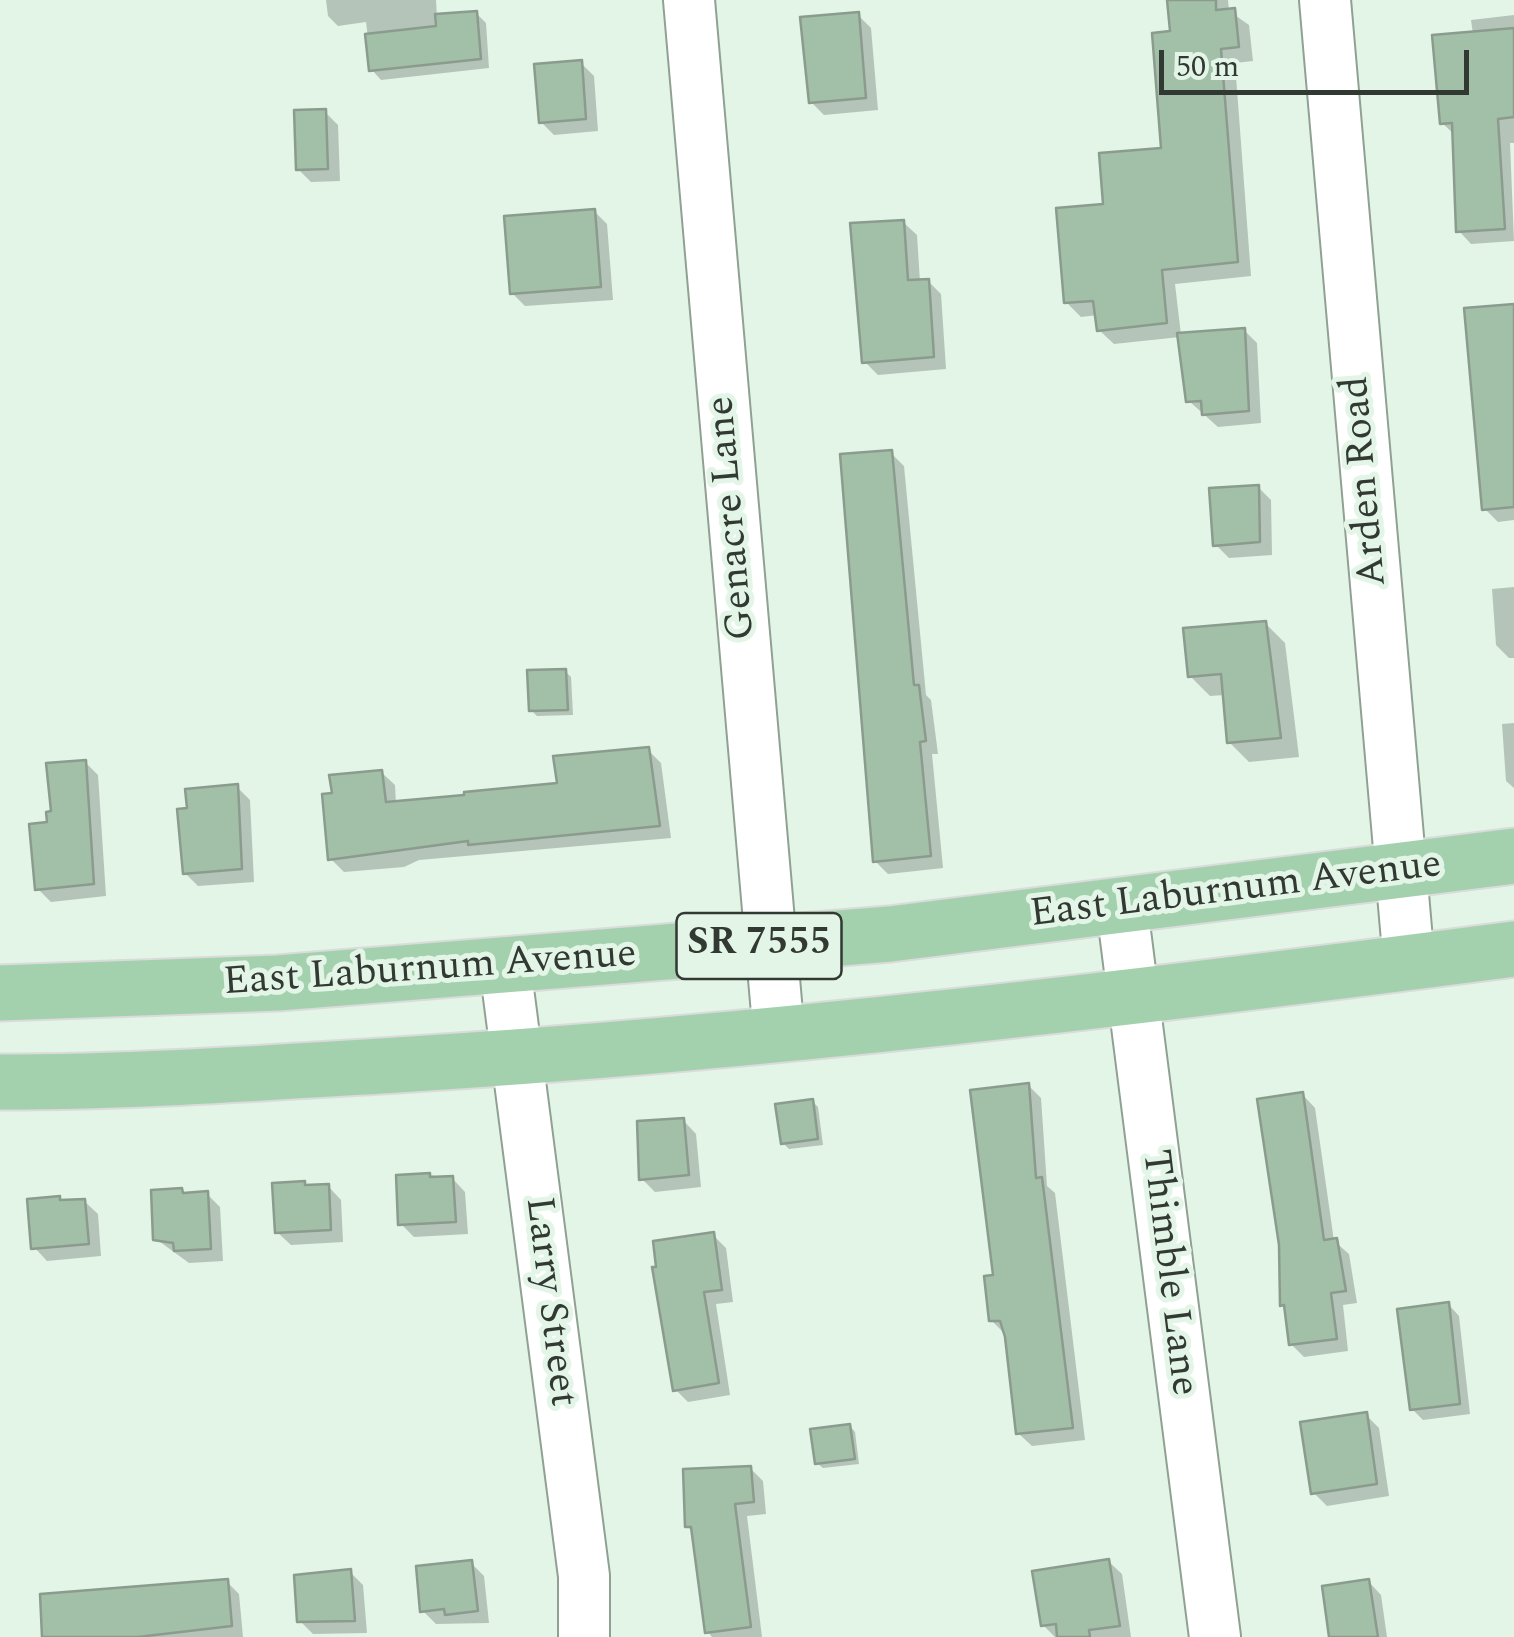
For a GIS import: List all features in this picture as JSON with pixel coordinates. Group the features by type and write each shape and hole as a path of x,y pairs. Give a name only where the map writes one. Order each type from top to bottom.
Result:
{"main road":[{"name":"East Laburnum Avenue","path":"0,993 183,989 771,945 1122,908 1514,856"},
{"name":"SR 7555","path":"0,1082 186,1078 516,1058 779,1036 1133,998 1514,949"}],"street":[{"name":"Genacre Lane","path":"690,0 779,1036"},
{"name":"Arden Road","path":"1324,0 1410,963"},
{"name":"Thimble Lane","path":"1122,908 1215,1637"},
{"name":"Larry Street","path":"505,966 584,1576 584,1637"}],"building":[{"path":"1167,0 1216,0 1216,10 1235,8 1239,47 1221,49 1238,262 1162,270 1167,323 1097,331 1093,301 1064,303 1056,208 1103,204 1099,153 1161,148 1152,33 1170,31"},
{"path":"477,11 481,59 369,71 365,34 436,26 435,14"},
{"path":"859,12 866,98 809,103 800,17"},
{"path":"1514,28 1514,117 1498,119 1505,229 1456,232 1452,123 1440,124 1432,35"},
{"path":"582,60 586,119 539,123 534,64"},
{"path":"326,109 328,169 296,170 294,110"},
{"path":"595,209 601,287 510,294 504,216"},
{"path":"904,220 908,280 929,279 934,357 862,363 850,223"},
{"path":"1514,304 1514,507 1482,510 1464,308"},
{"path":"1245,328 1249,411 1202,415 1201,401 1186,402 1177,333"},
{"path":"892,450 914,685 919,685 926,741 920,742 931,856 873,862 840,454"},
{"path":"1259,485 1260,542 1213,546 1209,488"},
{"path":"1266,621 1281,738 1227,743 1221,674 1188,677 1183,628"},
{"path":"566,669 568,710 529,711 527,670"},
{"path":"649,747 660,826 468,845 468,841 328,860 322,794 332,793 329,775 382,770 386,802 557,783 553,756"},
{"path":"86,760 94,884 35,890 29,824 47,822 46,812 51,811 46,763"},
{"path":"238,784 242,869 183,874 177,809 187,808 185,789"},
{"path":"1029,1083 1036,1178 1042,1177 1073,1428 1016,1434 1005,1337 1000,1321 989,1321 984,1276 993,1275 970,1090"},
{"path":"1303,1092 1324,1240 1337,1238 1346,1291 1331,1293 1337,1339 1289,1345 1284,1305 1280,1306 1279,1245 1257,1099"},
{"path":"813,1099 818,1139 781,1144 775,1104"},
{"path":"684,1118 689,1175 639,1180 637,1121"},
{"path":"430,1173 430,1177 453,1176 456,1222 398,1225 396,1175"},
{"path":"305,1181 305,1185 329,1184 331,1230 275,1233 272,1183"},
{"path":"182,1188 183,1193 208,1191 211,1249 174,1251 173,1243 153,1240 151,1190"},
{"path":"60,1196 60,1200 85,1199 89,1244 31,1249 27,1199"},
{"path":"714,1232 722,1290 704,1292 719,1383 673,1391 652,1267 656,1267 653,1241"},
{"path":"1449,1302 1460,1404 1410,1410 1397,1309"},
{"path":"1367,1412 1377,1484 1311,1494 1300,1422"},
{"path":"850,1424 855,1459 815,1464 810,1429"},
{"path":"751,1466 754,1502 735,1504 751,1627 705,1633 691,1527 685,1527 683,1469"},
{"path":"1109,1559 1120,1626 1089,1630 1090,1637 1057,1637 1056,1624 1041,1626 1032,1571"},
{"path":"472,1560 478,1611 445,1615 444,1609 420,1612 416,1566"},
{"path":"351,1569 355,1621 297,1622 294,1575"},
{"path":"228,1579 232,1626 138,1637 42,1637 40,1594"},
{"path":"1369,1579 1378,1637 1329,1637 1322,1586"}]}
